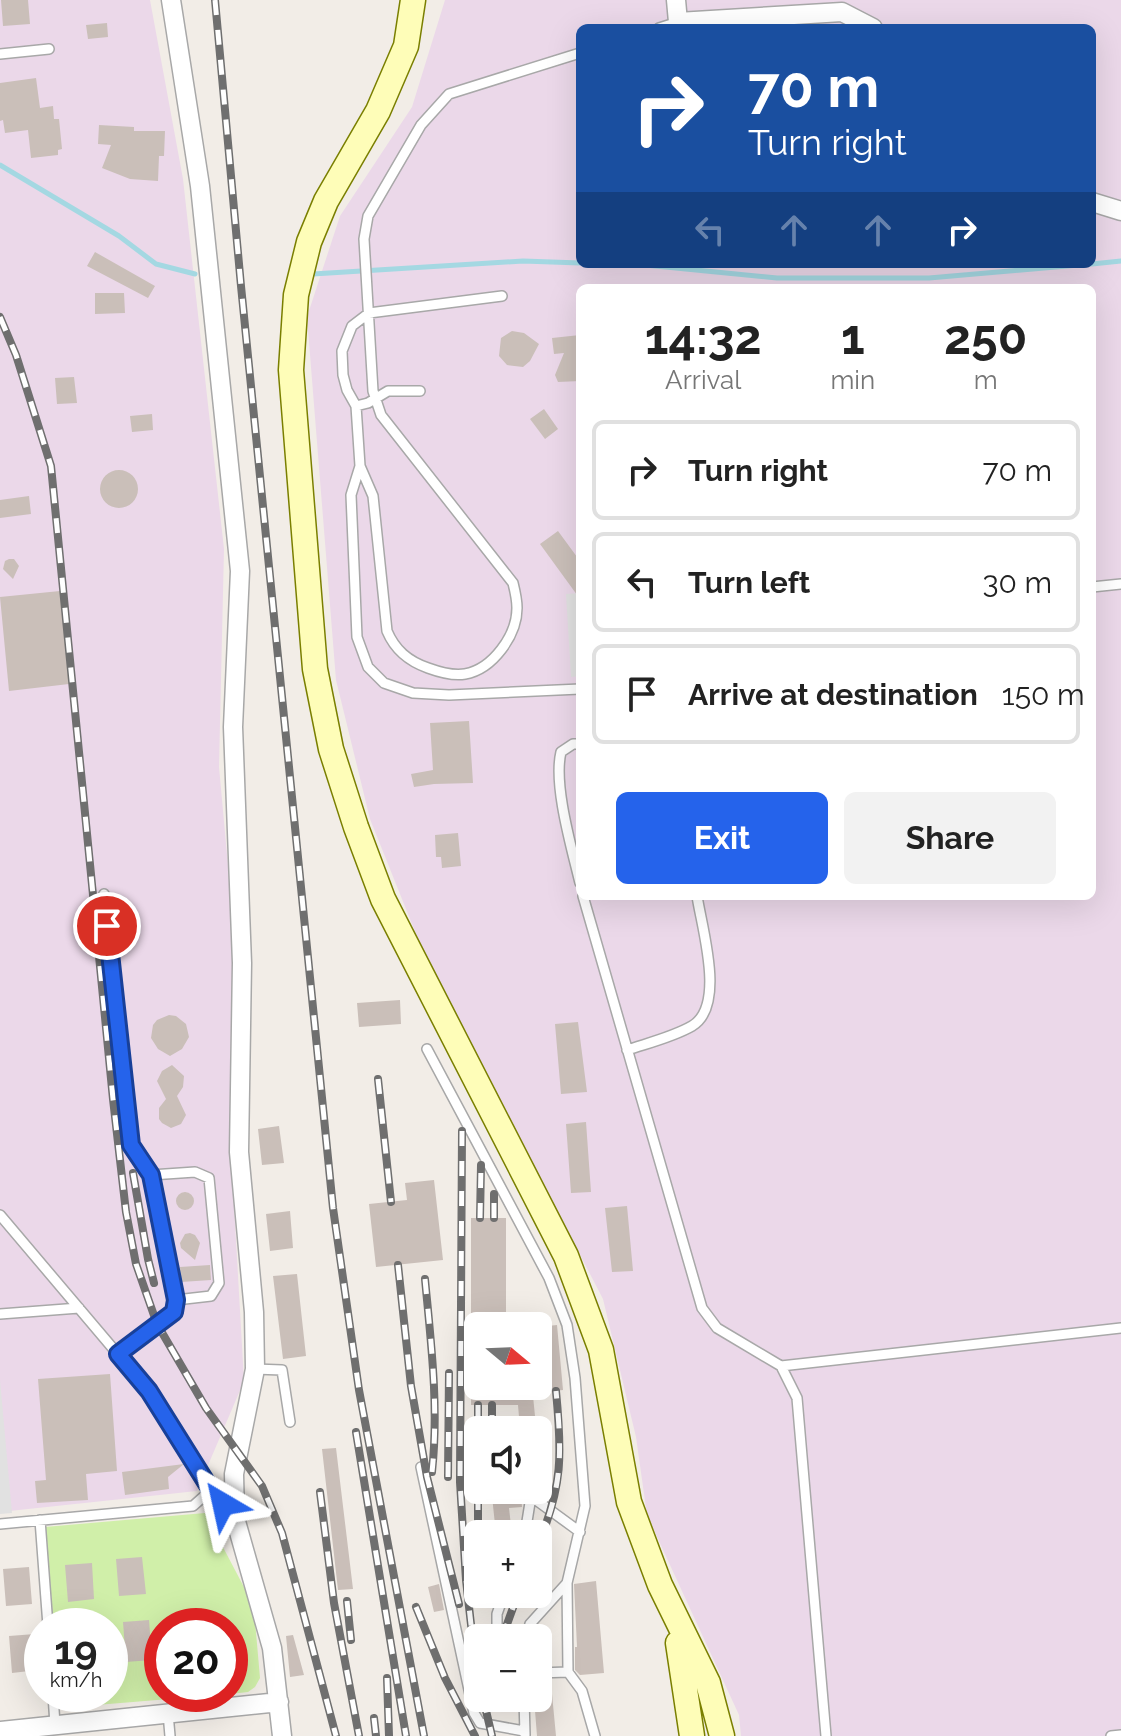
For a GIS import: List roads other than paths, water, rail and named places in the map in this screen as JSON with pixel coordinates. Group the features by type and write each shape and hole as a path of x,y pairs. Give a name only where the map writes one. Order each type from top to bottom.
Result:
{"street":[{"path":"171,0 200,186 240,571 233,727 242,963 239,1152 254,1312 255,1369 234,1474 235,1518 272,1648 282,1736"},
{"path":"413,0 406,46 378,111 326,201 309,242 296,295 291,370 315,669 331,749 383,899 566,1256 601,1350 629,1502 672,1609 708,1683 722,1736"},
{"path":"676,0 678,22 842,12 865,24"},
{"path":"1096,203 1121,211"},
{"path":"672,1609 692,1736"},
{"path":"0,1731 48,1729 279,1702"}],"lane":[{"path":"672,24 678,22"},
{"path":"0,54 49,49"},
{"path":"502,296 369,313 352,326 342,351 343,375 356,406 360,466 373,496 387,631 393,645 417,664 432,670 465,674 484,667 497,655 510,635 517,611 513,583 381,415 375,399 369,313 368,295 364,239 368,216 421,125 449,94 576,54"},
{"path":"356,406 388,391 420,391"},
{"path":"360,466 351,495 357,637 368,667 384,683 413,693 449,695 576,689"},
{"path":"1096,587 1121,584"},
{"path":"576,744 561,752 559,763 576,866"},
{"path":"104,894 131,1145 151,1175 176,1300 174,1312 118,1354"},
{"path":"584,900 702,1308 717,1328 781,1366 797,1398 826,1736"},
{"path":"627,1050 694,1026 708,1008 711,984 698,900"},
{"path":"427,1049 549,1278 567,1325 575,1378 585,1506 567,1583 568,1672 582,1691 595,1736"},
{"path":"151,1175 195,1172 209,1178 219,1283 211,1296 176,1300"},
{"path":"0,1215 149,1391 211,1490 235,1518"},
{"path":"0,1314 79,1308"},
{"path":"781,1366 1121,1328"},
{"path":"255,1369 282,1370 290,1422"},
{"path":"421,1467 474,1713 480,1723 524,1733 524,1712"},
{"path":"0,1524 193,1506 211,1490"},
{"path":"545,1504 580,1532"},
{"path":"40,1520 47,1608"},
{"path":"530,1624 567,1583"},
{"path":"552,1673 568,1672"},
{"path":"168,1713 170,1736"},
{"path":"1111,1736 1121,1735"}],"waterway":[{"path":"0,165 119,236 156,264 195,274"},
{"path":"313,274 523,261 576,263"},
{"path":"1096,264 1121,261"},
{"path":"676,268 777,278 929,278 1044,268"}],"railway":[{"path":"215,0 333,1208 359,1390 424,1736"},
{"path":"0,317 16,355 51,466 113,1099 126,1212 136,1264 157,1324 206,1408 262,1486 282,1533 336,1736"},
{"path":"378,1079 391,1202"},
{"path":"462,1131 460,1482 471,1624"},
{"path":"480,1218 481,1165"},
{"path":"133,1173 154,1283"},
{"path":"494,1194 494,1218"},
{"path":"398,1265 411,1386 427,1477 459,1604"},
{"path":"425,1279 434,1399 432,1472"},
{"path":"448,1477 449,1373"},
{"path":"547,1520 559,1469 556,1391"},
{"path":"478,1405 478,1520"},
{"path":"492,1405 492,1416"},
{"path":"356,1432 406,1736"},
{"path":"320,1492 334,1603 359,1736"},
{"path":"347,1601 351,1640"},
{"path":"416,1607 445,1678 475,1736"},
{"path":"507,1624 513,1608"},
{"path":"387,1678 389,1736"},
{"path":"486,1712 492,1736"},
{"path":"374,1718 376,1736"}]}
